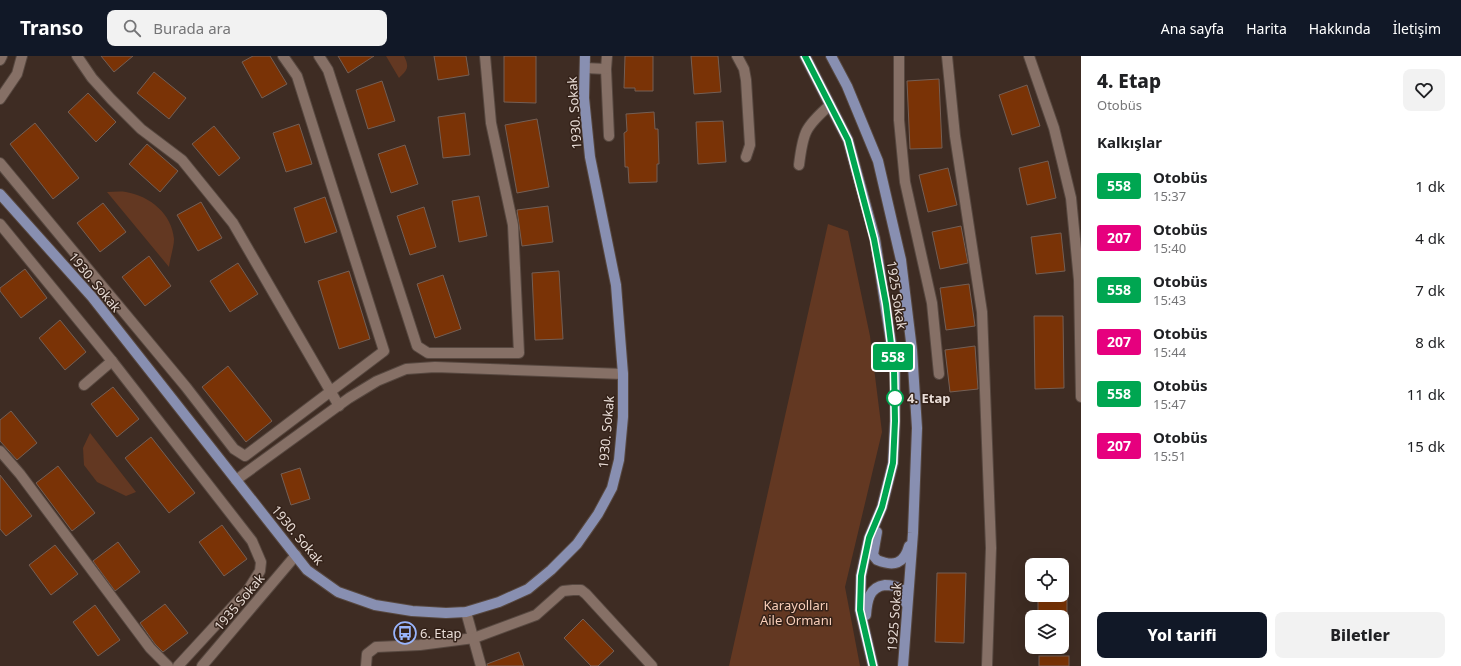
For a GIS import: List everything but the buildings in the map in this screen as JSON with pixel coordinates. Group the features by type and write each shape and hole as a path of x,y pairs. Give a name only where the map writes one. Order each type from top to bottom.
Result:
{"main road":[{"name":"1930. Sokak","path":"0,194 92,297 307,570 338,592 375,604 412,611 466,612 499,602 528,589 551,570 577,544 598,514 612,488 619,460 623,417 623,374 616,285 590,157 584,98 585,56"},
{"name":"1925 Sokak","path":"805,56 848,140 874,239 894,361 895,421 893,463 882,507 869,538 861,576 860,610 873,666"},
{"name":"1925 Sokak","path":"831,56 847,86 878,161 901,260 912,350 917,428 913,533 903,666"},
{"path":"882,507 873,554 877,560 891,564 897,563 907,552 913,533"},
{"path":"868,647 866,615 867,603 875,588 890,585 901,589 908,615"}],"street":[{"path":"0,60 2,56"},
{"path":"0,99 17,74 22,56"},
{"path":"77,56 92,78 141,129 182,160 233,223 339,406"},
{"path":"0,163 186,387 234,449 245,456 384,351 297,76 283,56"},
{"path":"319,56 328,70 417,346 428,353 519,353"},
{"path":"485,56 491,123 513,225 519,370"},
{"path":"607,56 606,69 609,136"},
{"path":"737,56 744,69 746,80 750,145 746,157"},
{"path":"899,56 899,120 905,182 932,302 939,374"},
{"path":"947,56 955,136 982,312 991,548 987,666"},
{"path":"1029,56 1054,128 1071,198 1079,280 1081,397"},
{"path":"585,68 606,69"},
{"path":"799,165 802,144 807,128 814,119 830,105"},
{"path":"0,224 112,360 252,541 261,562 260,571 248,590 178,666"},
{"path":"84,386 112,360"},
{"path":"236,480 377,380 406,369 435,367 623,374"},
{"path":"0,451 20,474 150,648 168,666"},
{"name":"1935 Sokak","path":"202,666 296,556"},
{"path":"366,666 367,654 376,646 420,646 474,638 536,615 563,591 573,590 581,590 586,594 652,666"},
{"path":"466,612 481,666"}],"green space":[{"path":"386,56 404,56 407,63 407,68 399,78"},
{"path":"107,192 124,192 135,194 151,202 164,214 169,222 174,239 169,267"},
{"name":"Karayolları Aile Ormanı","path":"828,224 848,231 870,336 882,432 845,587 860,666 729,666"},
{"path":"90,433 136,492 126,496 97,482 84,465 83,448"}],"bus line":[{"name":"558","path":"805,56 848,140 874,239 886,304 894,368 895,421 893,463 882,507 869,538 861,576 860,610 873,666"}],"place":[{"name":"4. Etap","path":"895,398"},
{"name":"6. Etap","path":"405,633"}]}
